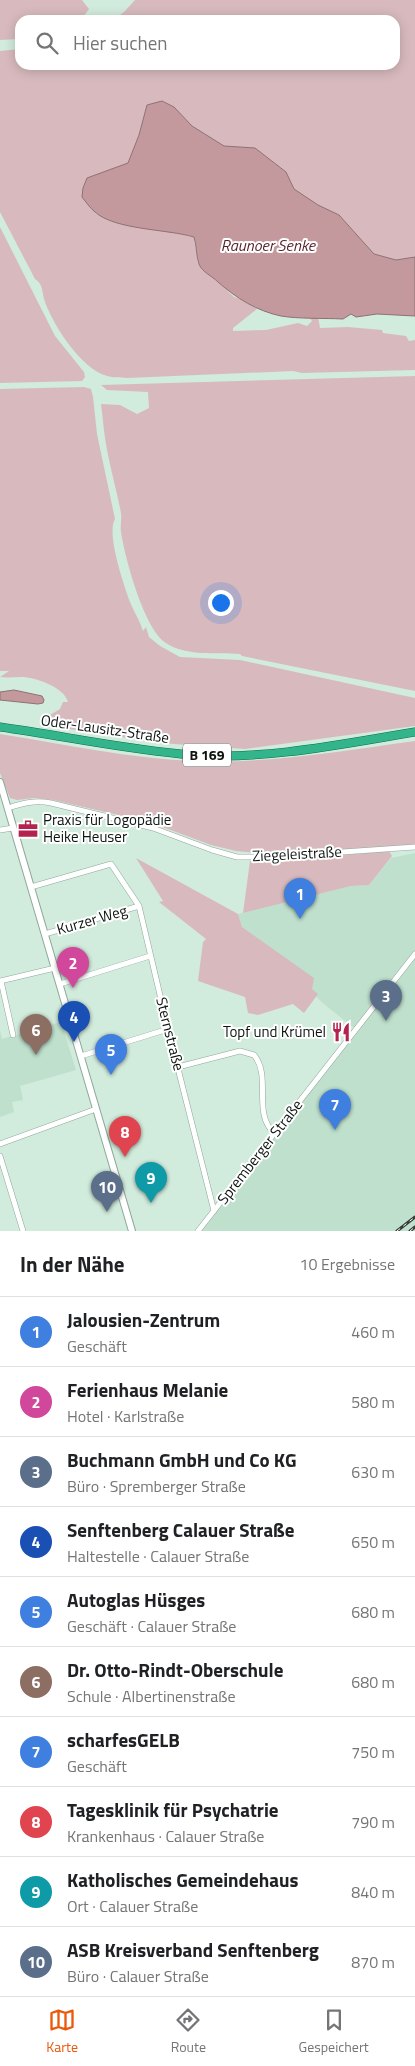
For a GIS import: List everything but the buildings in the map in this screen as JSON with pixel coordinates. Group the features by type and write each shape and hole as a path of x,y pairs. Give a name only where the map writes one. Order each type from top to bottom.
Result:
{"highway":[{"name":"Oder-Lausitz-Straße","path":"0,727 147,750 210,755 278,753 415,732"}],"street":[{"path":"1,784 132,1231"},
{"name":"Ziegeleistraße","path":"8,808 34,801 50,803 153,828 212,850 237,856 270,857 415,847"},
{"path":"0,830 14,828"},
{"name":"Sternstraße","path":"31,887 111,864 140,906 150,956 214,1211"},
{"name":"Kurzer Weg","path":"45,934 140,906"},
{"name":"Spremberger Straße","path":"198,1231 415,954"},
{"path":"60,984 150,956"},
{"path":"12,1034 1,981 55,968"},
{"path":"81,1056 168,1029"},
{"path":"178,1067 240,1051 249,1053 258,1059 264,1122 274,1133"},
{"path":"0,1144 96,1109"},
{"path":"0,1156 23,1231"}],"shaded area":[{"path":"0,0 82,0 89,9 85,15 15,15 15,39 0,40"},
{"path":"135,0 415,0 415,257 396,260 374,254 339,215 318,205 294,189 286,172 255,148 224,146 192,126 174,107 162,101 147,105 139,135 128,163 95,213 119,223 194,237 198,263 234,297 246,301 257,309 233,328 233,331 266,330 298,323 307,326 312,321 309,317 318,317 320,328 348,327 382,330 383,333 406,336 409,341 415,340 415,370 302,373 293,371 127,378 107,376 97,372 87,365 69,344 54,321 44,299 41,285 35,279 0,212 0,51 15,50 15,70 400,70 400,15 120,15"},
{"path":"0,227 55,336 84,372 85,377 82,381 0,383"},
{"path":"415,376 415,691 242,656 240,654 192,652 166,643 150,623 131,575 121,532 121,513 107,450 101,404 120,405 137,414 149,408 148,392 107,390 101,385"},
{"path":"84,387 91,389 93,397 97,434 115,519 113,536 117,560 130,602 143,631 146,627 149,637 160,646 180,657 240,660 415,698 415,726 245,749 160,743 69,729 52,722 50,715 60,709 63,702 68,702 61,692 55,687 34,679 0,677 9,671 0,671 0,389"},
{"path":"0,734 122,754 196,761 278,759 415,741 415,847 267,854 236,851 211,845 149,822 53,800 34,798 17,800 10,798 0,773"},
{"path":"389,851 392,856 369,885 351,886 243,913 250,861 276,861"},
{"path":"415,853 415,1231 201,1231 358,1031 325,1005 242,927 238,914 351,886 369,885 391,858"},
{"path":"136,858 238,914 242,927 314,978 312,989 318,994 304,1013 293,1004 258,1015 248,1013 245,997 198,981 203,942 206,939 159,902 163,901"},
{"path":"61,1022 76,1070 20,1086 23,1100 12,1102 14,1112 0,1117 0,1031 2,1039"}],"water":[{"name":"Raunoer Senke","path":"162,101 174,107 192,126 224,146 255,148 286,172 294,189 318,205 339,215 374,254 396,260 415,257 415,316 377,314 356,317 351,314 343,319 295,318 272,314 240,298 202,269 198,261 194,237 128,226 104,218 95,212 82,197 87,178 128,163 139,135 147,105"},
{"path":"14,690 42,696 43,703 0,700 0,692"}],"railway":[{"path":"397,1231 415,1217"},
{"path":"410,1231 415,1227"}],"place":[{"name":"Praxis für Logopädie Heike Heuser","path":"28,829"},
{"name":"Jalousien-Zentrum","path":"300,919"},
{"name":"Ferienhaus Melanie","path":"73,988"},
{"name":"Buchmann GmbH und Co KG","path":"386,1021"},
{"name":"Topf und Krümel","path":"341,1032"},
{"name":"Senftenberg Calauer Straße","path":"74,1042"},
{"name":"Dr. Otto-Rindt-Oberschule","path":"36,1055"},
{"name":"Autoglas Hüsges","path":"111,1075"},
{"name":"scharfesGELB","path":"335,1130"},
{"name":"Tagesklinik für Psychatrie","path":"125,1157"},
{"name":"Katholisches Gemeindehaus","path":"151,1203"},
{"name":"ASB Kreisverband Senftenberg","path":"107,1212"}]}
